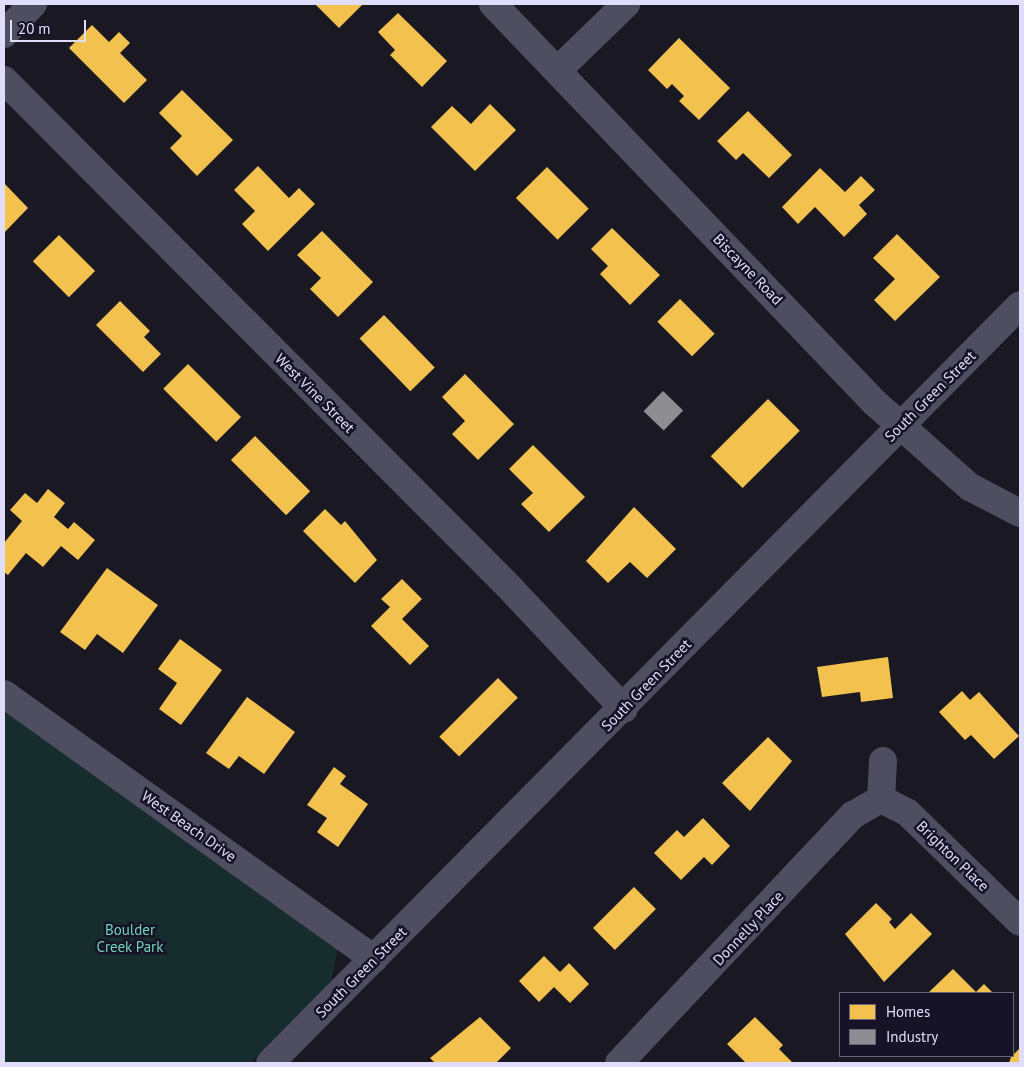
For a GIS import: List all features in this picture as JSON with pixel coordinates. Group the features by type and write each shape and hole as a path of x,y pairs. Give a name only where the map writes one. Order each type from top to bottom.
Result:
{"street":[{"path":"4,34 33,4"},
{"name":"Biscayne Road","path":"493,4 900,426 970,487 1020,513"},
{"path":"558,70 626,4"},
{"name":"West Vine Street","path":"4,80 503,581 624,709"},
{"name":"South Green Street","path":"270,1063 624,709 1020,305"},
{"name":"West Beach Drive","path":"4,694 374,959"},
{"path":"881,799 883,761"},
{"name":"Brighton Place","path":"881,799 908,813 1020,922"},
{"name":"Donnelly Place","path":"632,1059 853,815 881,799"}],"green space":[{"name":"Boulder Creek Park","path":"4,694 341,933 330,987 250,1063 4,1063"}],"building: Homes":[{"path":"315,4 363,4 339,28"},
{"path":"398,13 447,61 422,87 390,55 395,50 378,32"},
{"path":"92,25 109,42 119,32 130,43 120,53 147,80 124,103 69,48"},
{"path":"679,38 730,88 699,120 679,101 684,96 672,84 667,89 648,70"},
{"path":"182,90 233,140 197,176 170,148 182,136 159,113"},
{"path":"490,104 516,130 475,171 431,127 452,106 471,124"},
{"path":"748,111 792,155 769,178 743,153 736,160 717,141"},
{"path":"258,166 289,198 299,188 315,204 268,251 242,224 255,211 234,190"},
{"path":"547,167 589,209 558,240 516,198"},
{"path":"820,168 845,192 861,176 875,190 859,205 867,214 844,237 815,207 798,224 782,207"},
{"path":"4,183 28,208 4,233"},
{"path":"612,228 660,275 630,305 600,274 608,266 591,249"},
{"path":"322,231 373,282 338,317 310,289 321,278 297,255"},
{"path":"897,234 940,277 895,321 874,300 895,279 873,258"},
{"path":"59,235 95,271 69,297 33,261"},
{"path":"680,299 715,334 692,356 657,322"},
{"path":"120,301 150,331 144,337 161,354 143,372 96,325"},
{"path":"384,315 435,368 410,391 360,339"},
{"path":"188,364 241,417 216,442 163,389"},
{"path":"465,374 514,424 478,460 452,434 465,421 442,397"},
{"path":"768,399 800,431 743,488 711,456"},
{"path":"255,436 310,491 286,515 231,460"},
{"path":"533,445 585,497 549,532 521,504 533,493 509,469"},
{"path":"48,489 65,503 54,517 68,529 74,522 95,540 78,560 61,546 43,567 26,553 8,575 4,572 4,543 22,521 10,510 25,493 37,503"},
{"path":"634,507 676,549 647,578 630,562 608,583 586,561"},
{"path":"325,509 341,525 345,521 377,560 355,583 303,531"},
{"path":"107,568 158,605 123,653 97,634 85,650 60,632"},
{"path":"402,579 422,599 402,619 429,646 410,665 371,626 390,607 381,599"},
{"path":"180,639 222,670 181,725 159,709 177,683 158,669"},
{"path":"888,657 893,698 861,702 860,692 822,697 817,667"},
{"path":"498,678 518,698 459,756 439,737"},
{"path":"962,691 970,700 979,692 1019,736 994,759 971,735 965,740 939,712"},
{"path":"247,697 295,732 264,774 239,756 229,769 206,753"},
{"path":"768,737 792,761 750,811 722,783"},
{"path":"334,767 346,776 340,784 368,804 338,847 317,832 327,818 307,805"},
{"path":"703,818 730,846 712,865 704,857 681,880 654,853 677,830 684,837"},
{"path":"634,887 656,909 615,950 593,928"},
{"path":"876,903 892,919 889,922 895,929 911,913 932,934 884,982 845,934"},
{"path":"544,956 560,972 569,963 589,984 570,1003 554,987 539,1002 519,981"},
{"path":"953,969 976,992 929,992"},
{"path":"984,984 992,992 976,992"},
{"path":"480,1017 511,1048 496,1063 435,1063 430,1058"},
{"path":"755,1017 783,1045 779,1049 793,1063 746,1063 727,1044"},
{"path":"1020,1048 1020,1063 1009,1063"}],"building: Industry":[{"path":"663,391 683,410 664,431 644,411"}]}
